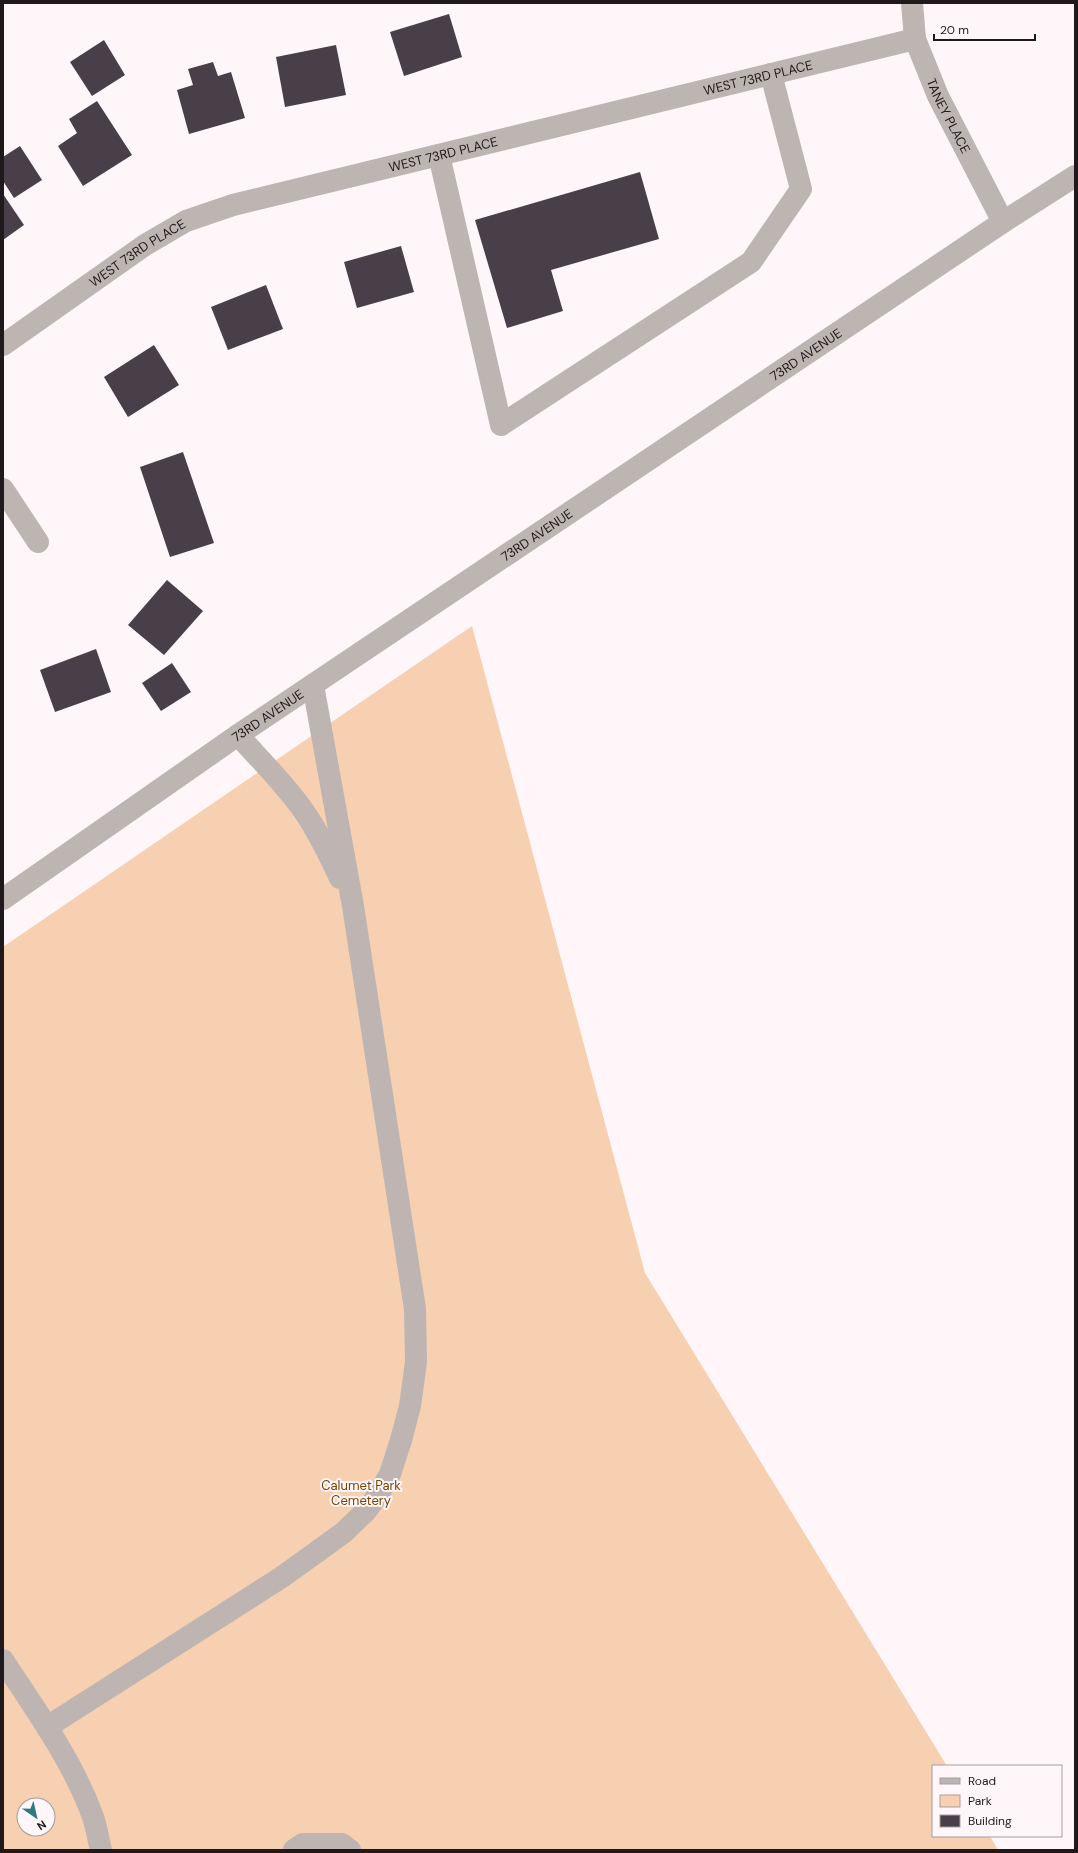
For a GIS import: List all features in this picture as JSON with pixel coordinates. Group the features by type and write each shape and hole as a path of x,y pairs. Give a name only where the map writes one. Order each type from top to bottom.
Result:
{"street":[{"name":"TANEY PLACE","path":"912,3 915,39 938,96 1003,222"},
{"name":"WEST 73RD PLACE","path":"3,345 145,245 186,221 233,205 915,39"},
{"path":"439,155 501,424 752,262 801,188 771,74"},
{"name":"73RD AVENUE","path":"3,900 238,735 1003,222 1075,176"},
{"path":"3,489 38,542"},
{"path":"47,1727 282,1577 343,1533 366,1511 378,1495 390,1474 410,1406 416,1362 415,1309 353,906 313,685"},
{"path":"238,735 303,810 326,848 353,906"},
{"path":"3,1660 47,1727 72,1773 93,1817 101,1850"},
{"path":"294,1850 303,1844 342,1844 350,1850"}],"green space":[{"name":"Calumet Park Cemetery","path":"472,626 645,1273 946,1765 932,1765 932,1837 991,1837 998,1850 3,1850 3,947"}],"building":[{"path":"449,14 462,57 404,76 390,32"},
{"path":"104,40 125,75 92,96 70,62"},
{"path":"336,45 346,95 285,107 276,57"},
{"path":"213,62 218,76 231,72 245,118 189,134 177,90 193,85 188,69"},
{"path":"97,101 132,155 83,186 58,146 77,133 69,119"},
{"path":"20,146 42,180 14,198 3,181 3,157"},
{"path":"640,172 659,239 551,270 563,311 507,328 475,220"},
{"path":"3,194 24,225 3,240"},
{"path":"401,246 414,292 357,308 344,262"},
{"path":"266,285 283,329 228,350 211,307"},
{"path":"154,345 179,385 128,417 104,377"},
{"path":"183,452 214,543 170,557 140,467"},
{"path":"167,580 203,611 164,655 128,625"},
{"path":"96,649 111,692 55,712 40,670"},
{"path":"172,663 191,692 161,711 142,683"}]}
